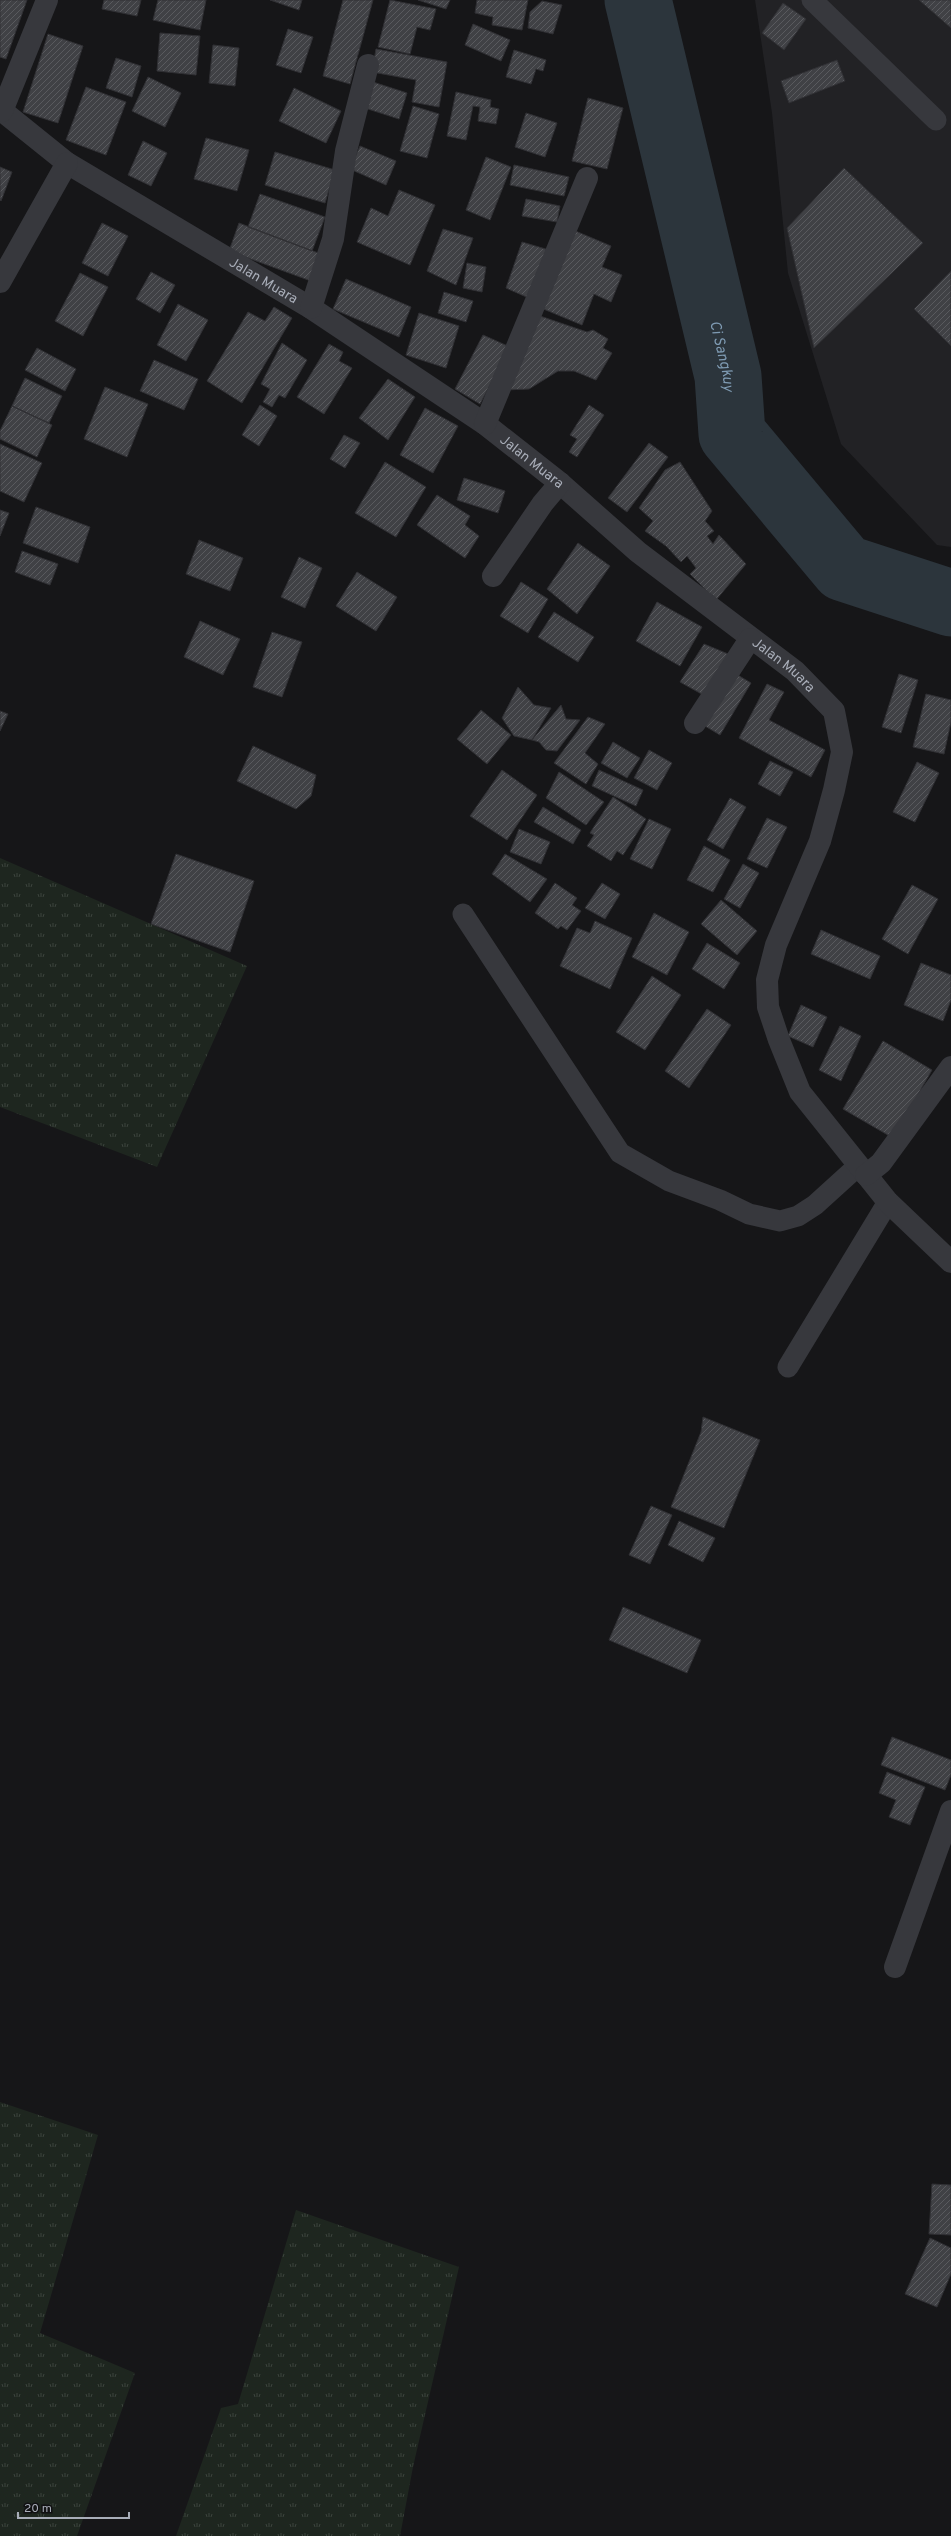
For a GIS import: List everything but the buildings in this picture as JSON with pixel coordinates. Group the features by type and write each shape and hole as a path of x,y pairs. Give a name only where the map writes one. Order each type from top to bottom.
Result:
{"street":[{"path":"1,110 47,0"},
{"path":"311,308 333,239 346,151 368,65"},
{"name":"Jalan Muara","path":"1,110 67,163 311,308 485,424 560,483 638,552 750,639 795,671 834,710 842,752 820,841 776,945 767,980 768,1007 779,1040 800,1092 888,1202 951,1262"},
{"path":"0,282 67,163"},
{"path":"485,424 587,178"},
{"path":"494,576 543,503 560,483"},
{"path":"695,723 750,639"},
{"path":"862,1171 881,1163 951,1067"},
{"path":"895,1968 951,1811"}],"lane":[{"path":"812,0 936,120"},
{"path":"463,914 565,1073 620,1153 669,1181 720,1200 749,1214 780,1221 798,1216 862,1171"},
{"path":"788,1367 888,1202"}],"shaded area":[{"path":"755,0 951,0 951,547 937,545 841,444 788,273 772,113"}],"green space":[{"path":"0,858 247,966 157,1167 0,1107"},
{"path":"0,2102 98,2135 40,2333 135,2373 77,2536 0,2536"},
{"path":"296,2210 459,2267 413,2467 400,2536 176,2536 221,2408 238,2404"}],"waterway":[{"name":"Ci Sangkuy","path":"638,0 728,376 732,434 844,568 951,603"}]}
